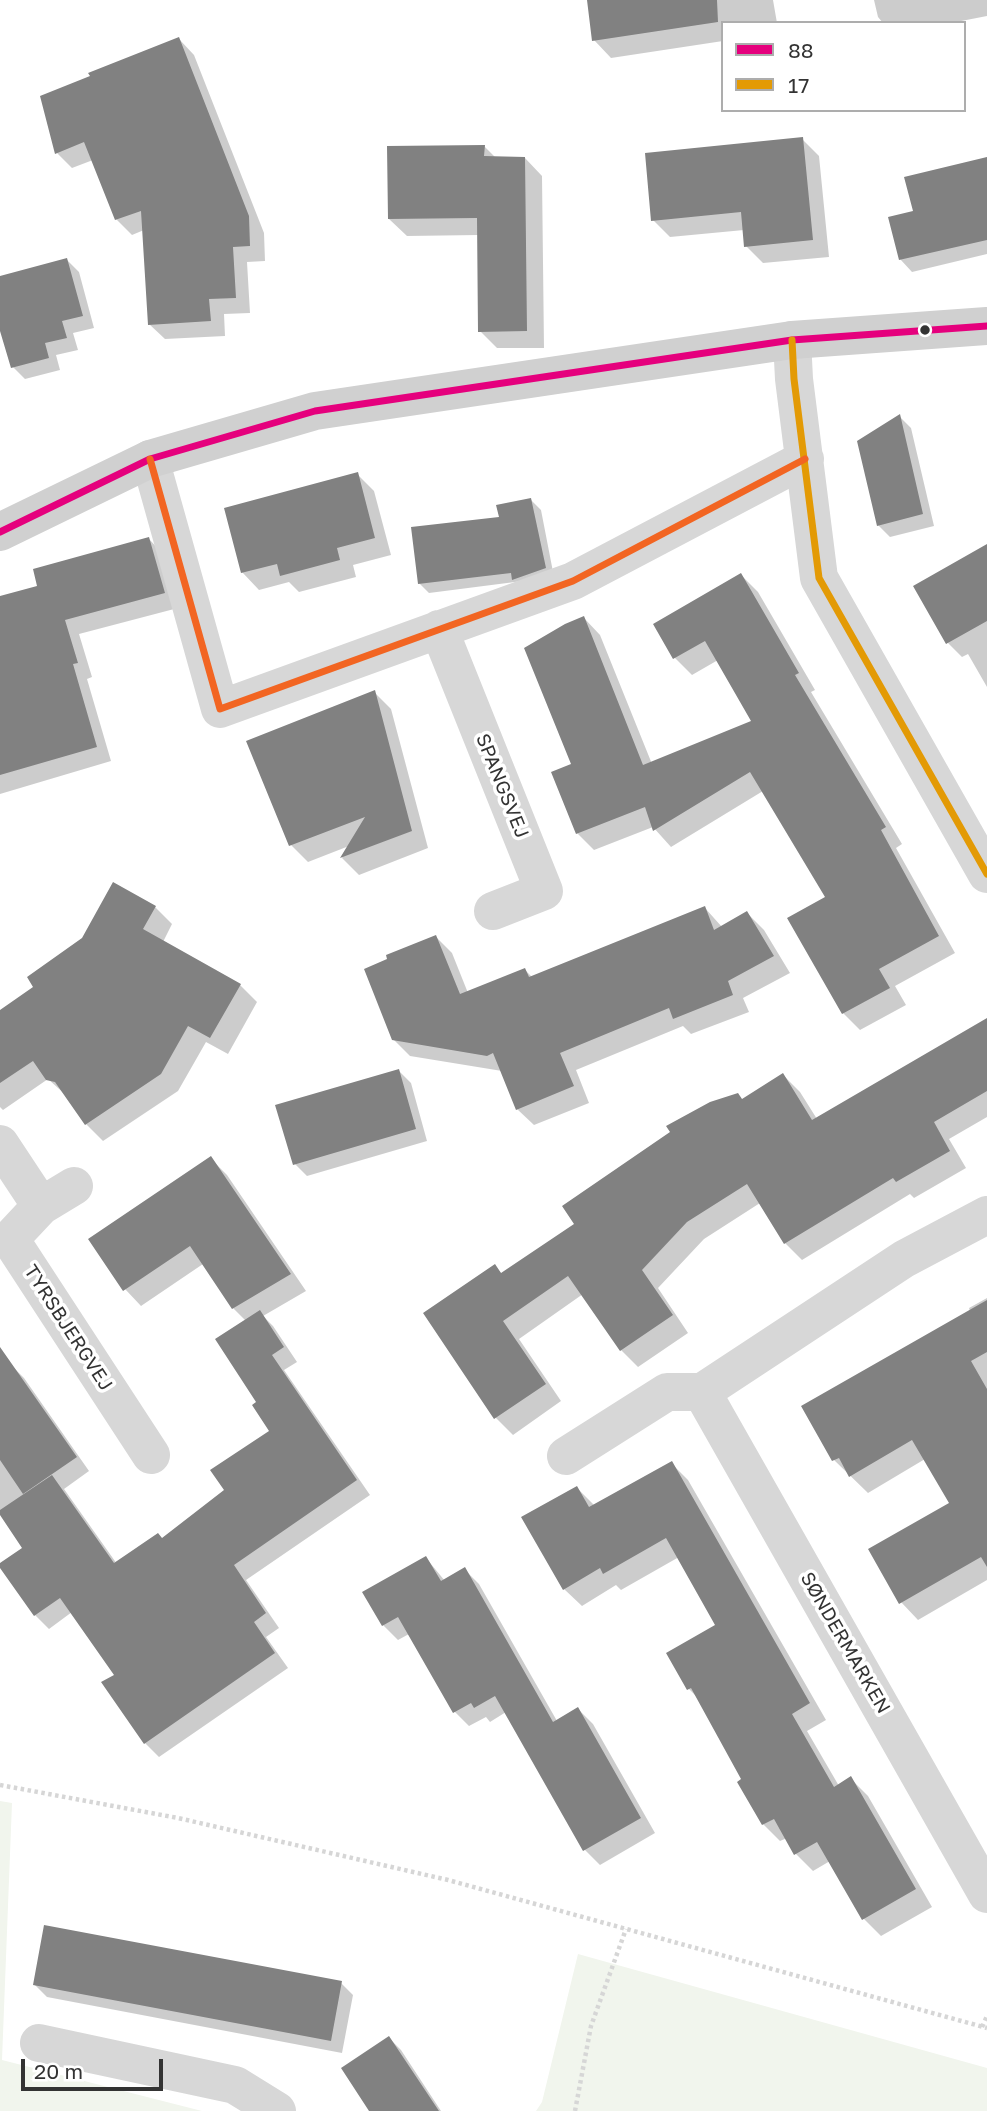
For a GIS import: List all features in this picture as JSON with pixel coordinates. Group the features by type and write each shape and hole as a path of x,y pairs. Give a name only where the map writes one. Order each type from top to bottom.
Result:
{"street":[{"path":"0,532 150,459 315,411 792,340 987,326"},
{"path":"792,340 794,379 819,578 987,874"},
{"path":"150,459 220,709 573,581 805,459"},
{"name":"SPANGSVEJ","path":"439,629 544,891 493,911"},
{"path":"0,1144 41,1206"},
{"name":"TYRSBJERGVEJ","path":"74,1186 41,1206 10,1239 151,1455"},
{"path":"566,1456 667,1392 702,1392 904,1259 987,1214"},
{"name":"SØNDERMARKEN","path":"702,1392 987,1894"},
{"path":"39,2043 235,2085 277,2111"}],"path":[{"path":"0,1785 178,1818 448,1880 985,2028 987,2016"},
{"path":"575,2111 591,2026 626,1929"}],"shaded area":[{"path":"0,1801 12,1803 2,2060 202,2111 0,2111"},
{"path":"578,1954 987,2068 987,2111 536,2111 542,2102"}],"building":[{"path":"587,0 717,0 718,22 592,41"},
{"path":"179,37 249,216 250,246 233,247 236,298 209,299 211,321 148,325 141,211 115,220 84,142 55,154 40,96 90,76 88,73"},
{"path":"803,137 813,240 744,247 741,212 651,221 645,153"},
{"path":"485,145 484,156 525,157 527,331 478,332 477,218 388,219 387,146"},
{"path":"987,157 987,240 899,260 888,217 913,211 904,177"},
{"path":"67,258 83,316 62,321 67,338 45,343 49,358 11,368 0,331 0,276"},
{"path":"900,414 923,514 877,526 857,441"},
{"path":"358,472 375,538 337,548 340,560 280,576 277,564 241,573 224,508"},
{"path":"531,498 546,568 512,580 511,573 418,584 411,527 499,517 496,505"},
{"path":"149,537 165,593 65,620 78,663 73,664 97,747 0,775 0,596 37,586 33,569"},
{"path":"987,544 987,621 946,644 913,586"},
{"path":"741,573 799,673 795,675 886,827 881,830 939,936 879,969 890,988 842,1014 787,918 825,897 750,772 653,831 645,807 576,834 551,772 571,764 524,648 584,616 643,765 751,721 705,641 673,659 653,624"},
{"path":"375,690 412,831 340,858 365,817 289,846 246,741"},
{"path":"113,882 156,906 143,929 241,984 210,1038 188,1026 161,1074 85,1125 55,1082 46,1080 33,1061 0,1083 0,1010 33,987 27,977 82,938"},
{"path":"705,906 714,930 747,911 774,956 728,981 733,995 673,1019 669,1008 560,1053 574,1086 516,1110 493,1053 487,1056 392,1040 364,969 387,959 386,955 436,935 460,994 525,968 529,977"},
{"path":"987,1018 987,1091 934,1122 950,1151 896,1182 893,1178 784,1244 747,1184 687,1222 642,1270 673,1315 620,1351 568,1276 503,1321 546,1384 494,1419 423,1313 495,1264 501,1273 574,1224 562,1206 670,1132 666,1126 710,1102 738,1093 742,1099 783,1073 812,1120"},
{"path":"399,1069 416,1129 293,1165 275,1105"},
{"path":"211,1156 291,1274 232,1309 190,1246 123,1291 88,1239"},
{"path":"987,1300 987,1352 971,1361 987,1389 987,1567 981,1557 899,1604 868,1549 949,1503 912,1440 849,1477 839,1458 832,1461 801,1406"},
{"path":"260,1310 284,1347 272,1355 357,1480 234,1565 266,1613 254,1622 275,1653 144,1744 101,1682 114,1675 60,1598 34,1616 0,1568 0,1563 22,1548 0,1515 0,1510 52,1475 114,1563 158,1533 162,1538 224,1490 210,1470 269,1431 252,1405 256,1402 215,1339"},
{"path":"0,1347 77,1457 23,1494 0,1460"},
{"path":"672,1461 810,1703 792,1714 834,1787 851,1776 916,1889 862,1920 817,1842 794,1855 774,1819 762,1825 737,1782 741,1779 691,1688 687,1690 666,1653 715,1625 666,1538 603,1574 600,1568 563,1590 521,1517 577,1486 589,1507"},
{"path":"426,1556 441,1581 465,1567 553,1722 578,1707 641,1818 583,1851 495,1696 474,1708 471,1703 453,1713 398,1617 382,1626 362,1592"},
{"path":"44,1925 342,1981 331,2041 33,1985"},
{"path":"389,2036 439,2111 369,2111 341,2068"}],"transit line":[{"name":"88","path":"0,532 150,459 315,411 792,340 987,326"},
{"name":"17","path":"792,340 794,379 819,578 987,874"},
{"path":"150,459 220,709 573,581 805,459"}]}
